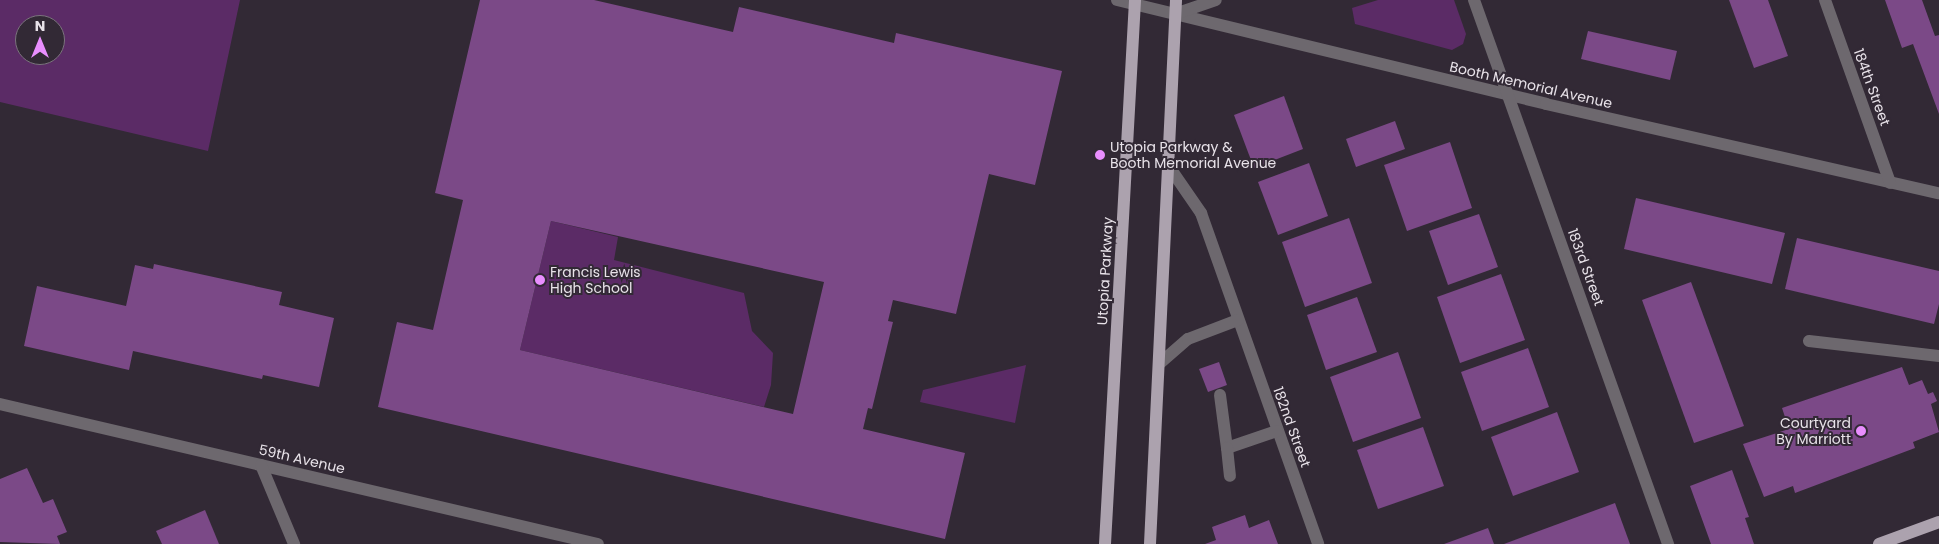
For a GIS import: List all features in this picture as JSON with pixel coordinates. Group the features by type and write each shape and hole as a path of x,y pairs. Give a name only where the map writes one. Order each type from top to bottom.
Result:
{"main road":[{"path":"1150,544 1170,168 1176,0"},
{"name":"Utopia Parkway","path":"1105,544 1135,2"},
{"path":"1879,544 1939,522"}],"street":[{"name":"Booth Memorial Avenue","path":"1117,0 1135,2 1175,14 1508,95 1890,184 1939,193"},
{"path":"1175,14 1216,0"},
{"name":"183rd Street","path":"1474,0 1668,544"},
{"name":"184th Street","path":"1825,0 1890,184"},
{"name":"182nd Street","path":"1170,168 1200,213 1318,544"},
{"path":"1159,364 1188,339 1238,320"},
{"path":"1809,341 1939,356"},
{"path":"1220,395 1230,476"},
{"name":"59th Avenue","path":"0,404 598,544"},
{"path":"1227,448 1277,431"},
{"path":"261,465 294,544"}],"shaded area":[{"path":"0,0 240,0 208,151 0,102"},
{"path":"1378,0 1454,0 1466,34 1463,44 1452,50 1355,24 1352,8"},
{"path":"551,221 618,237 614,260 744,293 752,331 773,353 771,385 764,407 520,350"},
{"path":"1026,365 1015,423 920,402 923,390"}],"building":[{"path":"480,0 594,0 733,32 739,7 894,43 896,33 1062,71 1035,185 989,174 956,314 893,300 888,321 893,322 872,409 868,408 863,429 965,453 945,539 378,407 397,322 433,330 463,200 435,193","holes":["551,221 824,282 793,414 520,350"]},
{"path":"1729,0 1768,0 1788,56 1754,68"},
{"path":"1885,0 1922,0 1935,36 1939,35 1939,114 1913,44 1902,48"},
{"path":"1588,31 1677,51 1670,80 1581,59"},
{"path":"1284,96 1303,149 1254,168 1234,115"},
{"path":"1395,121 1405,149 1356,167 1346,139"},
{"path":"1450,142 1472,208 1407,231 1384,165"},
{"path":"1309,163 1328,216 1278,235 1258,182"},
{"path":"1636,198 1785,233 1772,284 1624,249"},
{"path":"1479,214 1498,267 1448,285 1429,231"},
{"path":"1349,218 1372,283 1305,307 1282,242"},
{"path":"1797,238 1939,271 1939,304 1934,324 1785,289"},
{"path":"154,264 282,292 279,305 334,318 319,387 263,375 262,379 133,351 129,370 24,346 37,286 126,306 135,265 153,269"},
{"path":"1501,274 1525,340 1460,363 1437,297"},
{"path":"1691,282 1744,426 1694,443 1642,300"},
{"path":"1357,297 1377,352 1326,370 1307,315"},
{"path":"1528,348 1549,407 1482,431 1461,372"},
{"path":"1398,352 1421,418 1353,442 1330,377"},
{"path":"1219,362 1227,385 1208,392 1199,369"},
{"name":"Courtyard By Marriott","path":"1902,367 1909,385 1922,380 1928,394 1933,392 1937,401 1931,404 1939,432 1913,442 1915,448 1795,493 1793,486 1764,497 1743,444 1789,429 1782,408"},
{"path":"1557,412 1579,472 1513,496 1491,437"},
{"path":"1423,427 1444,486 1378,509 1357,450"},
{"path":"27,468 43,503 53,499 67,532 57,536 60,544 0,542 0,479"},
{"path":"1732,470 1749,517 1745,518 1754,544 1711,544 1690,486"},
{"path":"1615,503 1630,544 1504,544"},
{"path":"205,510 219,544 162,544 156,531"},
{"path":"1245,515 1249,528 1269,520 1278,544 1205,544 1216,540 1212,527"},
{"path":"1488,528 1494,544 1444,544"}],"place":[{"name":"Utopia Parkway & Booth Memorial Avenue","path":"1100,155"},
{"name":"Francis Lewis High School","path":"540,280"},
{"name":"Courtyard By Marriott","path":"1861,431"}]}
